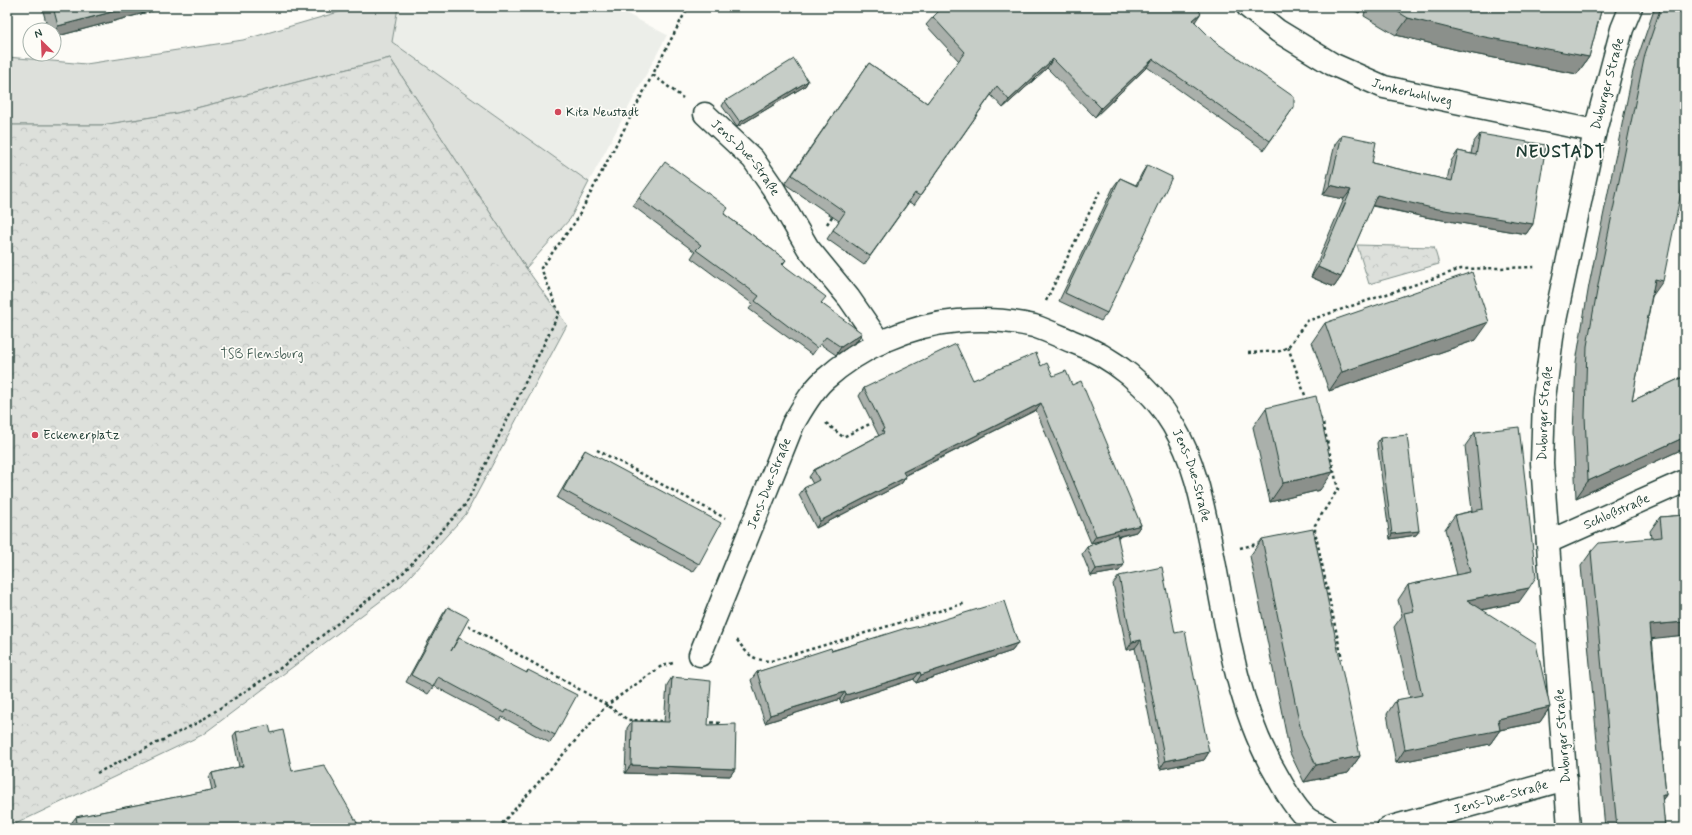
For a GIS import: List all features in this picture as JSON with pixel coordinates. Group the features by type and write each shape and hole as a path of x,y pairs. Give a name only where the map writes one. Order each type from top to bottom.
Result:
{"street":[{"name":"Junkerhohlweg","path":"1248,7 1278,31 1332,64 1384,87 1595,131"},
{"name":"Duburger Straße","path":"1569,828 1542,463 1544,398 1553,330 1595,131 1622,29 1631,7"},
{"name":"Jens-Due-Straße","path":"704,114 753,159 773,188 808,248 849,298 880,343"},
{"name":"Jens-Due-Straße","path":"700,655 793,424 804,405 823,381 846,363 880,343 916,328 945,322 975,320 1004,321 1033,326 1090,348 1127,373 1153,396 1174,425 1189,458 1195,480 1240,687 1265,752 1287,793 1307,819 1325,828"},
{"name":"Schloßstraße","path":"1548,542 1685,481"},
{"name":"Jens-Due-Straße","path":"1388,828 1566,779"}],"path":[{"path":"97,773 199,722 279,669 404,572 466,504 559,313 541,268 576,221 688,7"},
{"path":"653,75 704,114"},
{"path":"1043,306 1100,191"},
{"path":"808,248 836,211"},
{"path":"1248,352 1280,351 1288,347 1307,321 1461,269 1566,266"},
{"path":"1288,347 1306,400 1310,406"},
{"path":"804,405 842,437 878,420"},
{"path":"1319,417 1323,422 1338,489 1315,525 1315,531 1342,659"},
{"path":"597,450 725,518"},
{"path":"1308,533 1315,531"},
{"path":"1212,554 1264,543"},
{"path":"733,635 749,655 760,660 772,661 966,603"},
{"path":"459,621 607,705 628,720 667,721"},
{"path":"498,828 607,705 660,666 700,655"},
{"path":"697,722 720,723"}],"shaded area":[{"name":"Kita Neustadt","path":"398,7 614,7 667,35 589,182 392,42"}],"green space":[{"path":"356,7 398,7 392,42 589,182 570,219 526,268 390,58 177,113 102,125 7,125 7,57 22,58 22,62 62,62 86,64 243,40"},
{"name":"TSB Flensburg","path":"390,58 526,268 567,325 466,514 402,585 202,735 7,828 7,125 102,125 177,113"},
{"path":"1357,245 1434,247 1439,264 1369,284"}],"building":[{"path":"53,7 131,7 62,25 62,22 57,22"},
{"path":"943,7 1195,7 1201,13 1193,20 1214,41 1294,97 1294,107 1270,141 1153,59 1101,108 1053,59 1009,100 997,86 920,196 915,193 870,256 833,230 845,212 792,175 869,63 927,103 965,52 933,17"},
{"path":"1390,7 1602,7 1589,57 1485,37 1408,18"},
{"path":"1661,7 1685,7 1685,173 1663,281 1655,279 1632,401 1685,376 1685,437 1588,481 1585,416 1587,346 1601,269 1645,54"},
{"path":"794,59 808,81 740,122 725,101"},
{"path":"1480,134 1546,145 1533,224 1432,208 1377,195 1341,277 1318,267 1351,190 1330,185 1342,135 1376,142 1372,163 1452,181 1458,151 1476,155"},
{"path":"665,162 728,208 724,214 786,260 782,264 826,297 821,303 862,333 841,347 826,337 817,348 755,301 759,296 696,250 701,245 639,198"},
{"path":"1147,165 1172,177 1107,313 1065,293 1120,178 1137,186"},
{"path":"1472,272 1489,322 1342,372 1325,323"},
{"path":"956,344 973,380 1036,353 1041,366 1047,363 1053,376 1066,371 1072,385 1081,381 1141,525 1096,536 1041,403 903,472 906,477 820,521 804,488 819,480 814,470 884,433 882,430 884,429 864,388"},
{"path":"1316,396 1333,472 1283,483 1266,408"},
{"path":"1519,427 1536,577 1529,588 1467,600 1536,644 1550,707 1498,719 1500,730 1405,749 1396,700 1422,695 1404,613 1414,611 1408,585 1470,572 1455,515 1483,509 1475,432"},
{"path":"1407,435 1419,531 1392,534 1380,438"},
{"path":"585,450 721,523 699,564 563,490"},
{"path":"1685,515 1685,622 1650,625 1666,795 1662,795 1665,828 1617,828 1591,552 1599,543 1662,537 1660,517"},
{"path":"1313,529 1360,756 1316,765 1302,736 1262,539"},
{"path":"1117,534 1124,565 1096,569 1087,547"},
{"path":"1162,567 1175,633 1185,631 1209,752 1165,761 1141,640 1132,642 1119,576"},
{"path":"1004,601 1018,643 921,675 920,672 846,695 845,692 770,715 757,672 831,648 832,651 906,628 932,623"},
{"path":"448,607 469,618 451,651 459,638 527,673 528,670 577,695 555,735 507,709 505,713 438,677 433,687 411,675"},
{"path":"672,677 711,681 708,725 736,724 735,769 631,765 632,721 669,722"},
{"path":"269,725 271,733 283,730 292,771 324,765 360,828 78,828 76,817 216,789 212,773 243,766 236,732"}],"place":[{"name":"Kita Neustadt","path":"558,112"},
{"name":"Eckenerplatz","path":"35,435"}],"district":[{"name":"NEUSTADT","path":"1561,152"}]}
